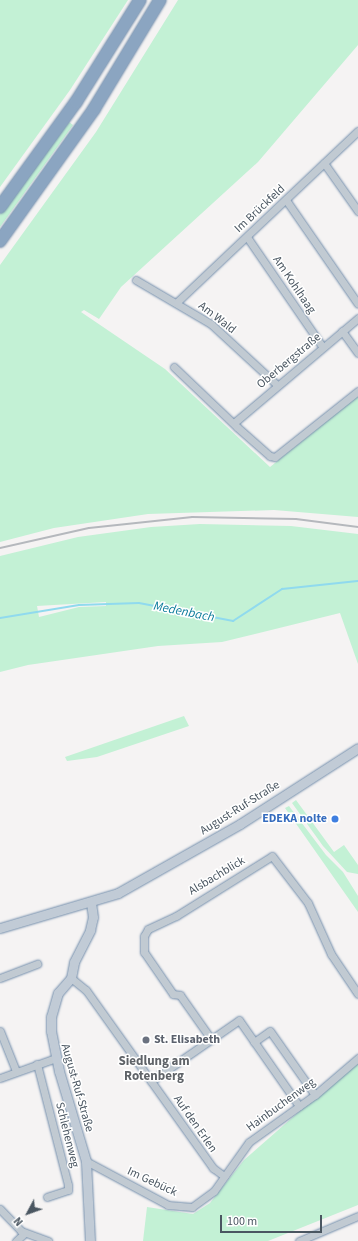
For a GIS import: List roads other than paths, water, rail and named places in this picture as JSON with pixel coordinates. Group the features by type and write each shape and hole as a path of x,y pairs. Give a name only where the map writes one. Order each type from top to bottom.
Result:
{"highway":[{"path":"0,207 76,102 140,0"},
{"path":"0,241 94,109 160,0"}],"main road":[{"name":"August-Ruf-Straße","path":"0,928 91,902 133,885 240,824 358,748"},
{"name":"August-Ruf-Straße","path":"90,1241 86,1161 56,1058 51,1032 54,1004 58,993 71,978 74,962 90,930 93,917 91,902"}],"street":[{"name":"Im Brückfeld","path":"177,302 358,131"},
{"path":"324,163 358,211"},
{"path":"286,200 358,304"},
{"name":"Am Kohlhaag","path":"247,236 322,346"},
{"name":"Am Wald","path":"136,280 177,302 211,324 277,385"},
{"name":"Oberbergstraße","path":"235,422 322,346 358,318"},
{"path":"342,331 358,353"},
{"path":"174,367 270,456 275,457 358,391"},
{"name":"Alsbachblick","path":"210,1039 180,996 173,994 144,952 144,936 148,929 176,916 272,856 308,903 331,954 358,994"},
{"path":"0,978 37,964"},
{"name":"Auf den Erlen","path":"71,978 86,990 213,1168 224,1176"},
{"path":"151,1081 239,1020 299,1106"},
{"path":"0,1031 16,1071"},
{"path":"254,1042 270,1031 315,1095"},
{"path":"0,1078 16,1071 56,1058"},
{"name":"Hainbuchenweg","path":"224,1176 249,1142 315,1095 358,1058"},
{"name":"Schlehenweg","path":"37,1064 68,1186 68,1190 47,1197"},
{"name":"Im Gebück","path":"86,1161 168,1205 180,1207 192,1207 205,1199 224,1176"},
{"path":"0,1209 25,1233 48,1241"},
{"path":"299,1241 358,1216"},
{"path":"16,1241 25,1233"}],"waterway":[{"name":"Medenbach","path":"0,618 79,605 139,603 233,621 282,589 358,581"}],"railway":[{"path":"0,548 89,528 192,517 296,519 358,527"}],"place":[{"name":"EDEKA nolte","path":"335,819"},
{"name":"St. Elisabeth","path":"146,1040"}],"district":[{"name":"Siedlung am Rotenberg","path":"154,1070"}]}
